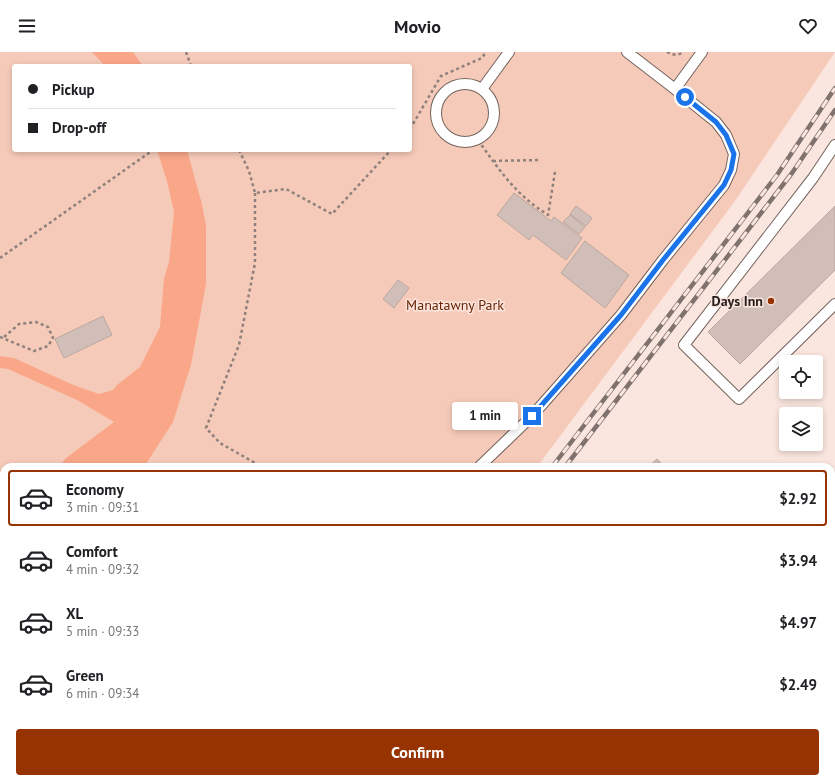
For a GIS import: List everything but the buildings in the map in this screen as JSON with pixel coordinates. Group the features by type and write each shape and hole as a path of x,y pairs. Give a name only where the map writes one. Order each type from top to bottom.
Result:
{"lane":[{"path":"482,88 509,52"},
{"path":"483,463 532,416 621,315 663,260 724,185 731,170 734,154 726,135 716,122 627,52"},
{"path":"675,89 702,52"},
{"path":"462,84 472,84 482,88 491,99 495,113 494,122 490,130 478,140 465,143 456,142 447,137 440,130 436,121 435,111 438,101 444,92 452,87 462,84"},
{"path":"835,145 813,178 684,345 739,399 835,304"}],"path":[{"path":"186,52 190,64"},
{"path":"412,126 441,76 482,58 486,52"},
{"path":"667,52 675,55 684,52"},
{"path":"478,140 514,189 548,215 555,172"},
{"path":"0,258 150,152"},
{"path":"240,152 255,193 255,263 239,345 206,428 220,443 255,463"},
{"path":"255,193 286,188 332,214 389,152"},
{"path":"492,161 538,160"},
{"path":"36,322 48,327 53,338 48,346 34,351 1,337 19,324 36,322"}],"green space":[{"name":"Manatawny Park","path":"0,52 835,52 735,201 540,463 0,463"}],"shaded area":[{"path":"92,52 133,52 142,64 103,64"},
{"path":"158,152 188,152 202,204 206,226 206,284 191,365 173,422 147,463 62,463 66,458 114,422 77,400 8,369 0,368 0,356 14,358 71,384 99,394 113,390 117,385 140,367 160,327 164,278 169,262 174,212 167,181"}],"railway":[{"path":"555,463 777,175 835,88"},
{"path":"568,463 792,173 835,110"}],"place":[{"name":"Days Inn","path":"771,301"}],"route":[{"path":"532,416 621,315 663,260 724,185 731,170 734,154 726,135 716,122 685,97"}]}
